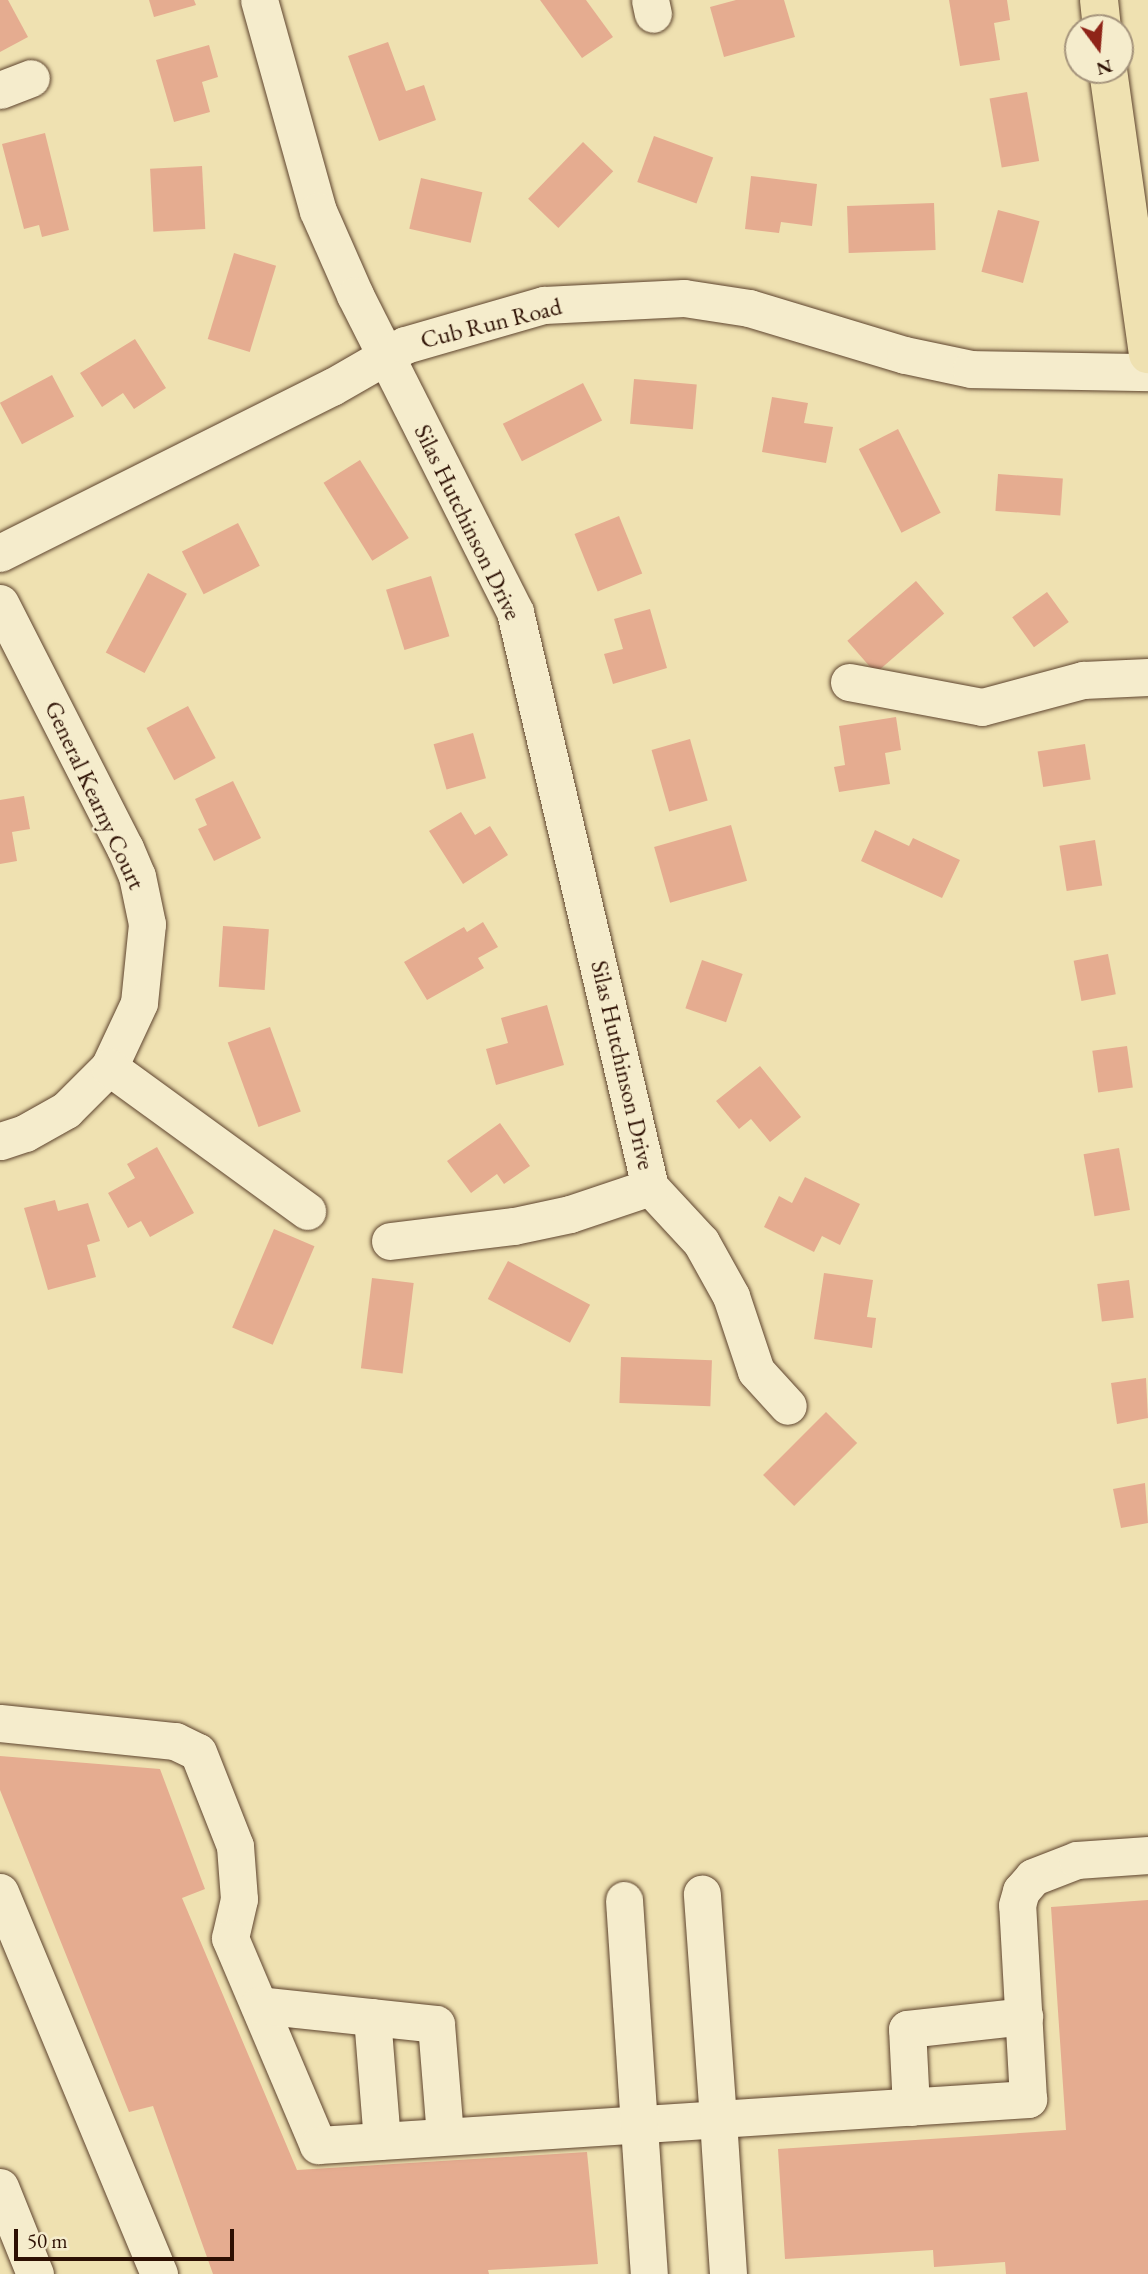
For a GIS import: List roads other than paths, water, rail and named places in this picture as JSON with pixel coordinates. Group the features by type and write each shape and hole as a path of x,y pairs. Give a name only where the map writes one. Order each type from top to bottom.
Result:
{"main road":[{"path":"1110,84 1148,354"}],"street":[{"name":"Silas Hutchinson Drive","path":"259,0 318,211 386,355 515,612 650,1187"},
{"name":"Cub Run Road","path":"0,553 332,387 386,355 484,320 544,305 684,298 749,308 905,355 971,369 1148,372"},
{"name":"General Kearny Court","path":"0,603 125,848 145,907 146,965 139,1003 109,1067 66,1110 25,1133 0,1141"},
{"path":"849,682 982,707 1083,680 1148,677"},
{"path":"109,1067 307,1211"},
{"path":"390,1241 514,1226 570,1214 650,1187 701,1242 731,1296 756,1371 788,1406"},
{"path":"0,1723 175,1741 198,1752 235,1846 239,1899 230,1937 318,2145 1028,2099 1017,1905 1021,1891 1033,1877 1077,1860 1148,1855"},
{"path":"0,1892 159,2274"},
{"path":"702,1894 728,2274"},
{"path":"624,1900 649,2274"},
{"path":"259,2005 436,2024 445,2136"},
{"path":"911,2107 907,2029 1024,2016"},
{"path":"372,2017 382,2141"},
{"path":"0,2188 35,2274"}]}
